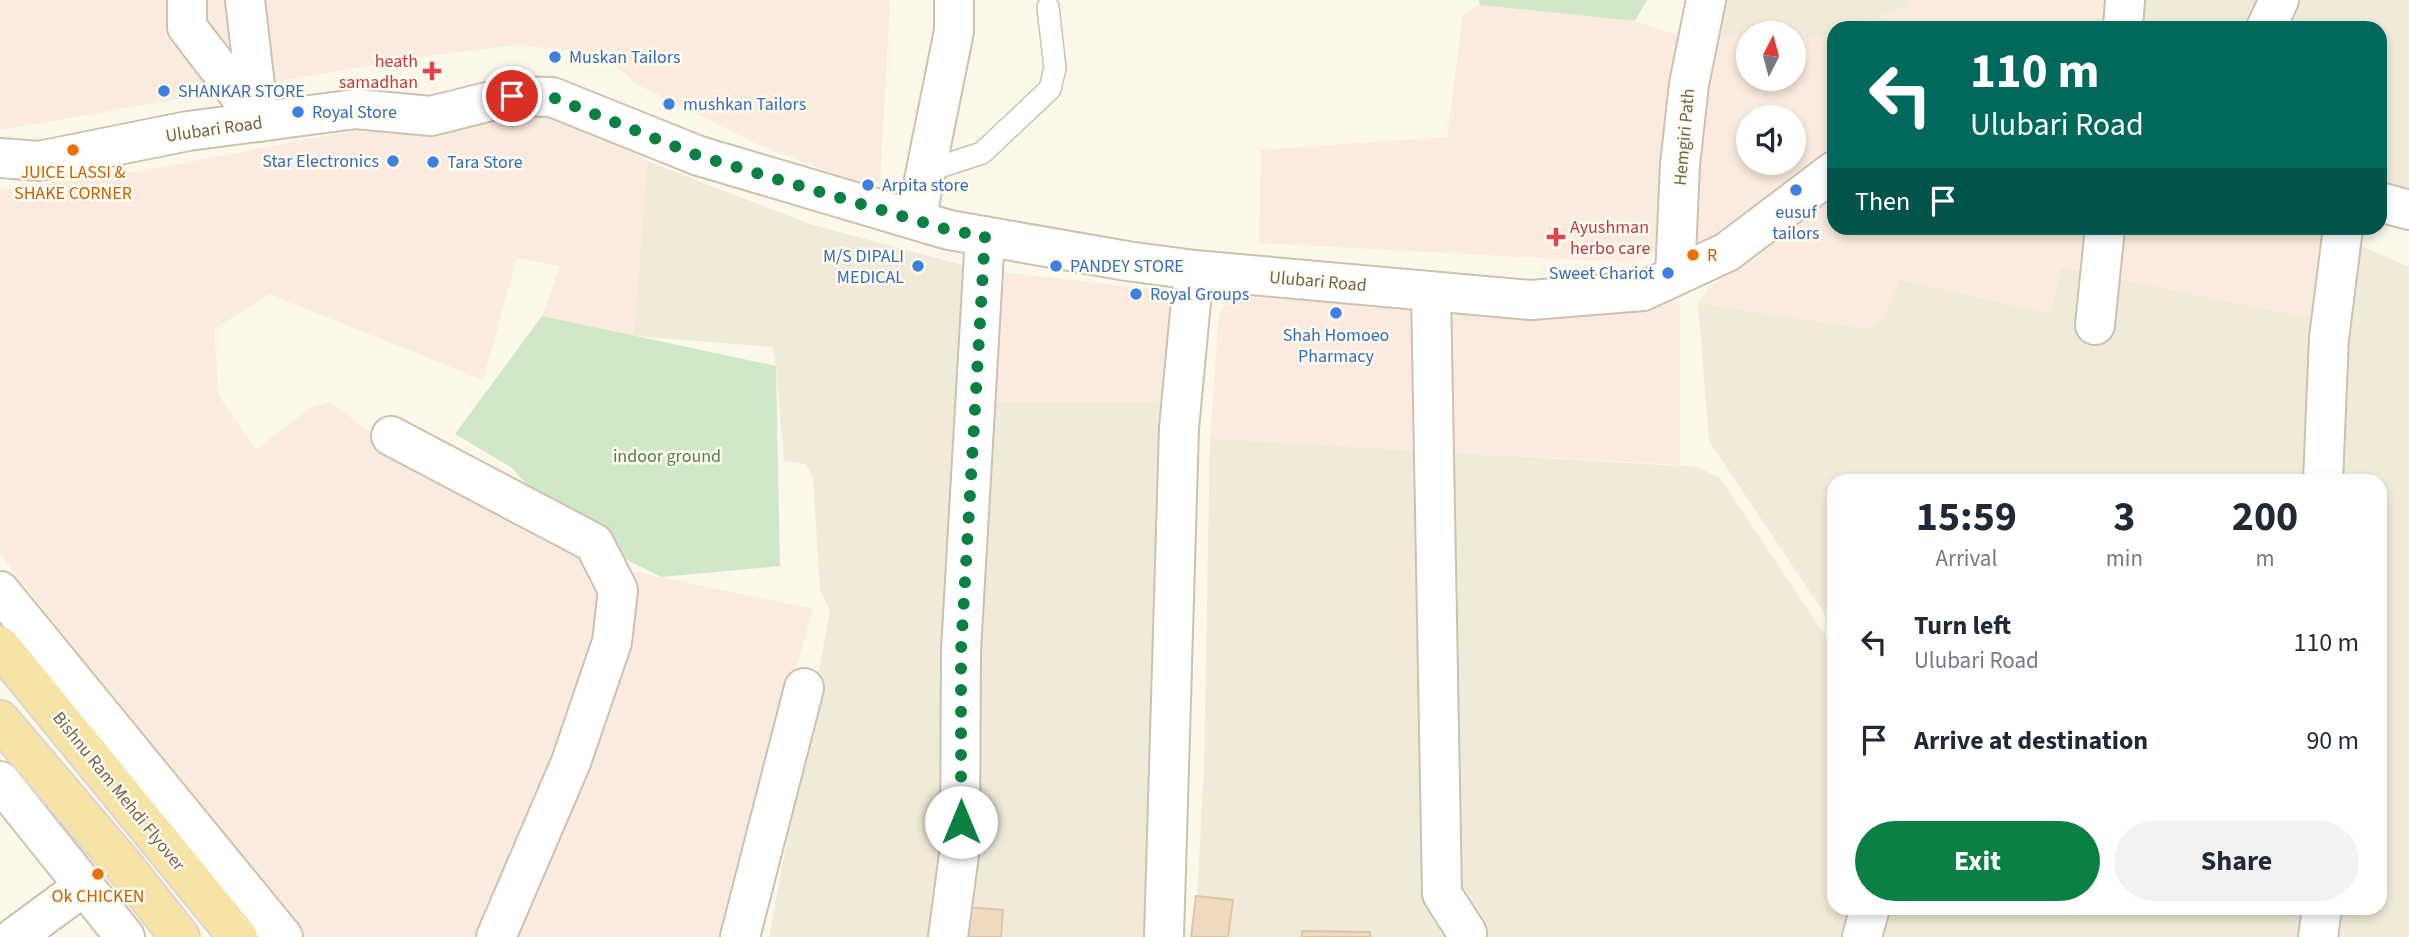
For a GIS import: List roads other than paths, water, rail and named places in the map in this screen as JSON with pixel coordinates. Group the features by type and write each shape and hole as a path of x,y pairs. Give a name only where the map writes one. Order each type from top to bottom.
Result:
{"main road":[{"name":"Bishnu Ram Mehdi Flyover","path":"0,646 238,937"},
{"path":"0,720 180,937"}],"street":[{"path":"187,0 187,27 260,122"},
{"path":"245,0 260,122"},
{"path":"916,220 954,31 954,0"},
{"name":"Hemgiri Path","path":"1675,276 1680,164 1689,84 1706,0"},
{"path":"2124,21 2125,0"},
{"path":"2269,21 2279,0"},
{"name":"Ulubari Road","path":"0,158 39,161 188,131 356,109 431,116 512,96 552,97 699,156 949,230 1194,270 1531,300 1643,292 1727,252 1827,177"},
{"path":"2387,204 2409,211"},
{"path":"2095,325 2104,235"},
{"path":"2323,474 2329,338 2342,235"},
{"path":"948,937 960,847 961,650 985,236"},
{"path":"1164,937 1179,428 1194,270"},
{"path":"1432,291 1442,894 1467,933"},
{"path":"391,436 594,543 618,590 612,642 571,762 496,937"},
{"path":"0,591 283,937"},
{"path":"740,937 804,688"},
{"path":"0,781 125,937"},
{"path":"15,937 84,886"},
{"path":"1862,937 1868,915"},
{"path":"2318,937 2321,915"}],"lane":[{"path":"927,171 982,153 1050,89 1055,68 1048,8"}],"place":[{"name":"Muskan Tailors","path":"555,57"},
{"name":"heath samadhan","path":"432,71"},
{"name":"SHANKAR STORE","path":"164,91"},
{"name":"mushkan Tailors","path":"669,104"},
{"name":"Royal Store","path":"298,112"},
{"name":"JUICE LASSI & SHAKE CORNER","path":"73,150"},
{"name":"Star Electronics","path":"393,161"},
{"name":"Tara Store","path":"433,162"},
{"name":"Arpita store","path":"868,185"},
{"name":"eusuf tailors","path":"1796,190"},
{"name":"Ayushman herbo care","path":"1556,237"},
{"name":"R","path":"1693,255"},
{"name":"M/S DIPALI MEDICAL","path":"918,266"},
{"name":"PANDEY STORE","path":"1056,266"},
{"name":"Sweet Chariot","path":"1668,273"},
{"name":"Royal Groups","path":"1136,294"},
{"name":"Shah Homoeo Pharmacy","path":"1336,313"},
{"name":"Ok CHICKEN","path":"98,874"}],"park label":[{"name":"indoor ground","path":"667,456"}]}
